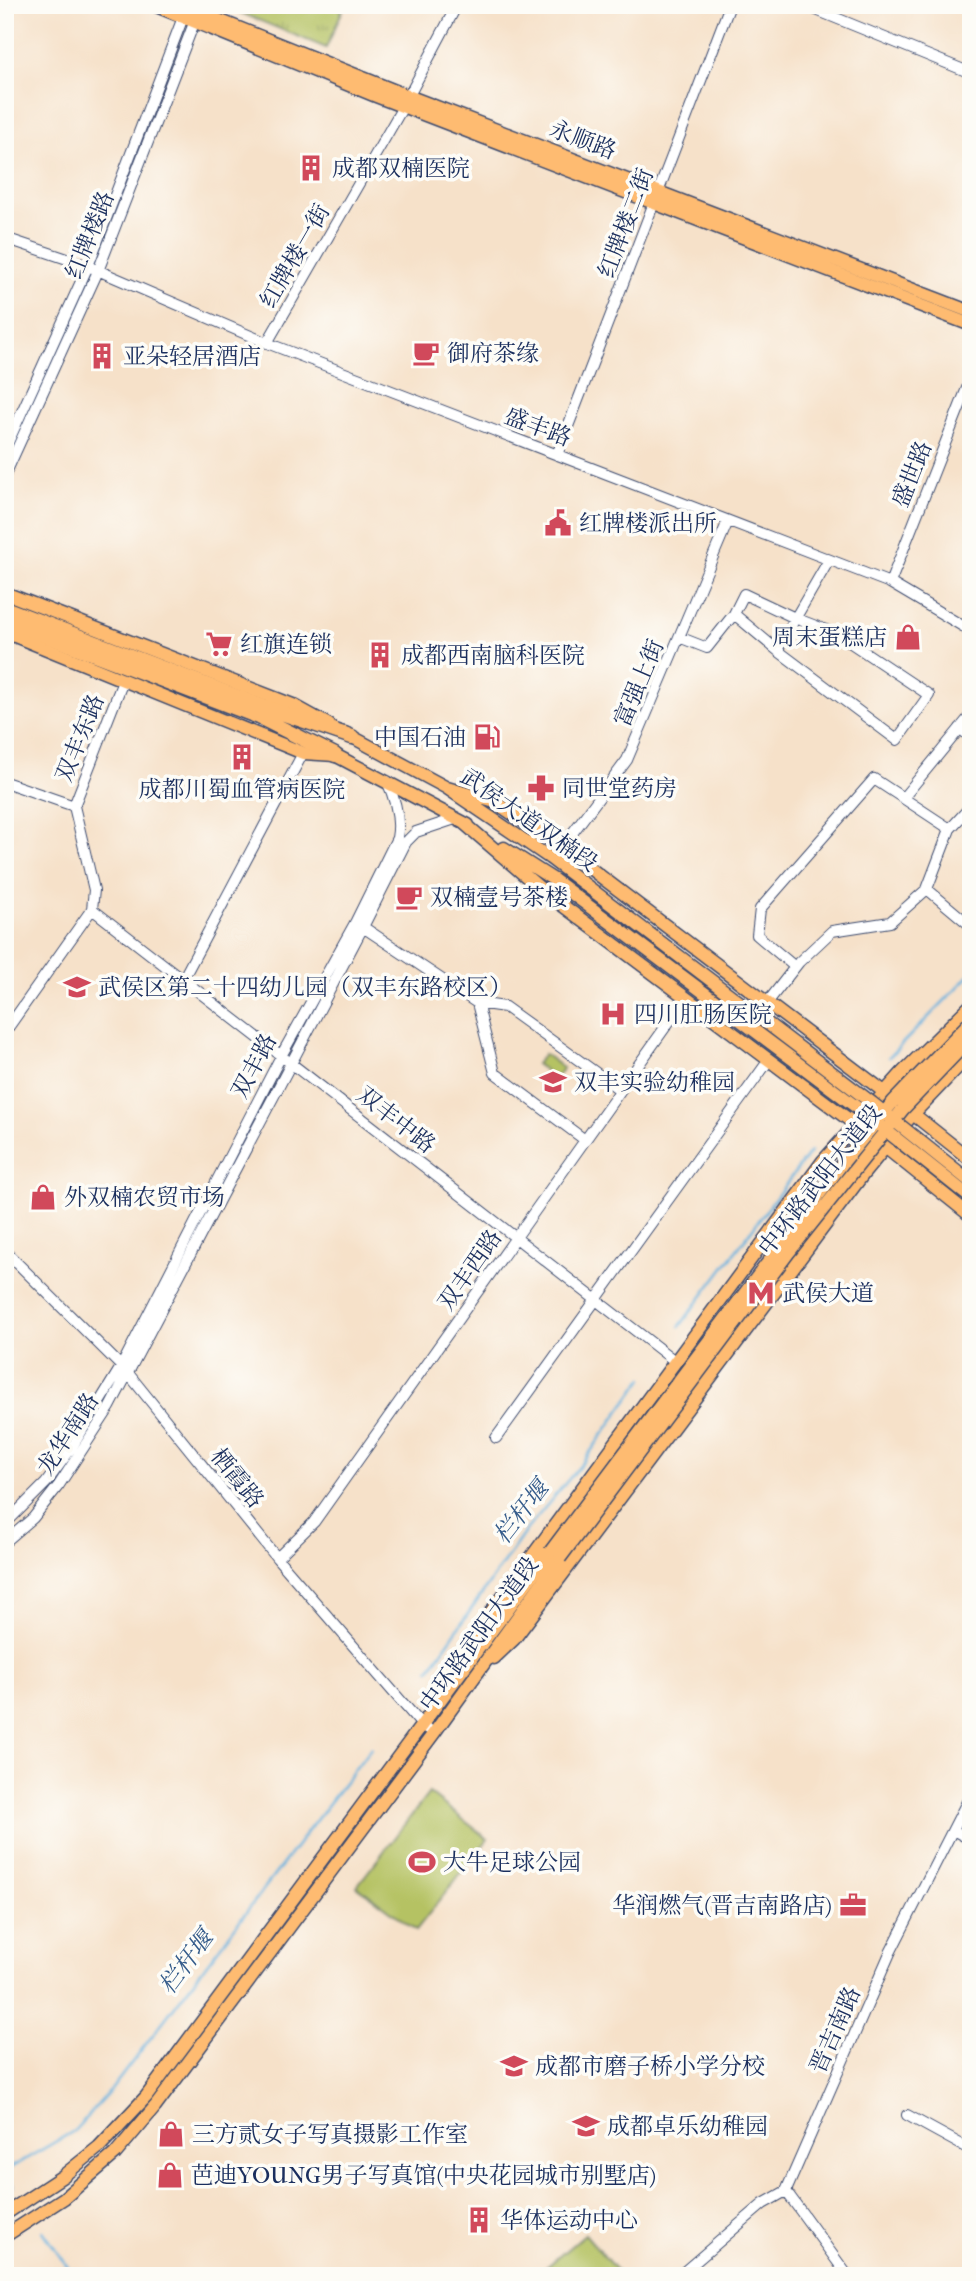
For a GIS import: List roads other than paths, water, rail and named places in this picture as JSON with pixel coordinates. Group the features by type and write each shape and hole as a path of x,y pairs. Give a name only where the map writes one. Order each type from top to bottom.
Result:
{"highway":[{"path":"5,608 262,712 335,755"},
{"path":"5,620 262,712 352,737"}],"main road":[{"name":"永顺路","path":"154,5 191,10 406,101 657,197 971,312"},
{"path":"657,197 971,325"},
{"name":"武侯大道双楠段","path":"5,593 293,705 447,788 550,858 872,1103 971,1182"},
{"name":"武侯大道双楠段","path":"5,632 303,753 335,755 387,780 460,821 554,880 859,1109 971,1198"},
{"path":"447,788 495,802 562,847 971,1160"},
{"path":"460,821 542,890 885,1147 971,1216"},
{"path":"461,1670 480,1628 823,1161 885,1092 971,1005"},
{"name":"中环路武阳大道段","path":"5,2236 64,2198 115,2154 155,2107 434,1733 555,1555 845,1160 893,1102 971,1021"},
{"name":"中环路武阳大道段","path":"5,2214 63,2176 99,2147 146,2097 461,1670 555,1555 797,1241 903,1109 971,1038"},
{"path":"471,1680 514,1639 863,1172 971,1053"}],"street":[{"name":"红牌楼一街","path":"267,342 406,101 457,5"},
{"name":"红牌楼二街","path":"558,455 730,5"},
{"path":"804,5 971,73"},
{"name":"红牌楼路","path":"5,449 88,266 191,10"},
{"name":"红牌楼路","path":"5,475 98,271 191,10"},
{"name":"盛丰路","path":"5,238 88,266 267,342 890,583 971,631"},
{"name":"盛世路","path":"890,583 971,378"},
{"name":"富强上街","path":"562,847 627,760 728,521"},
{"path":"777,650 829,560"},
{"path":"679,637 707,648 734,614 744,594 839,635 929,695 897,740 777,650 734,614"},
{"name":"双丰东路","path":"92,909 93,890 74,806 123,681"},
{"path":"903,798 971,715"},
{"path":"960,728 971,738"},
{"path":"183,979 303,753"},
{"path":"795,967 757,935 760,909 874,779 950,829"},
{"name":"双丰路","path":"124,1370 281,1056 355,923 397,838 397,814 387,780"},
{"path":"5,782 74,806"},
{"path":"767,1003 795,967 832,931 890,922 927,889 950,829 971,806"},
{"name":"双丰路","path":"124,1370 363,927 406,842 416,832 460,821"},
{"path":"927,889 971,926"},
{"path":"5,1031 92,909"},
{"name":"双丰中路","path":"92,909 676,1362"},
{"path":"363,927 477,1003 505,1007 620,1090"},
{"name":"双丰西路","path":"277,1558 314,1522 686,998"},
{"path":"477,1003 495,1073 585,1140"},
{"path":"496,1438 769,1060"},
{"name":"栖霞路","path":"5,1251 124,1370 277,1558 421,1724 434,1733"},
{"name":"龙华南路","path":"5,1524 46,1483 124,1370"},
{"name":"龙华南路","path":"5,1542 33,1518 59,1485 110,1407 124,1370"},
{"name":"晋吉南路","path":"786,2191 890,1953 971,1794"},
{"path":"953,1830 971,1840"},
{"path":"907,2115 971,2150"},
{"path":"679,2276 763,2204 786,2191 848,2276"}],"waterway":[{"name":"栏杆堰","path":"889,1057 971,974"},
{"name":"栏杆堰","path":"680,1326 810,1152"},
{"name":"栏杆堰","path":"429,1670 527,1529 584,1461 643,1378"},
{"name":"栏杆堰","path":"5,2171 74,2131 111,2090 371,1748"},
{"name":"栏杆堰","path":"5,2173 13,2186"},
{"name":"栏杆堰","path":"43,2231 74,2276"}],"place":[{"name":"成都双楠医院","path":"311,168"},
{"name":"御府茶缘","path":"426,353"},
{"name":"亚朵轻居酒店","path":"102,356"},
{"name":"红牌楼派出所","path":"558,523"},
{"name":"周末蛋糕店","path":"908,637"},
{"name":"红旗连锁","path":"219,644"},
{"name":"成都西南脑科医院","path":"380,655"},
{"name":"中国石油","path":"487,737"},
{"name":"成都川蜀血管病医院","path":"242,757"},
{"name":"同世堂药房","path":"541,788"},
{"name":"双楠壹号茶楼","path":"409,897"},
{"name":"武侯区第二十四幼儿园（双丰东路校区）","path":"77,987"},
{"name":"四川肛肠医院","path":"613,1014"},
{"name":"双丰实验幼稚园","path":"553,1082"},
{"name":"外双楠农贸市场","path":"43,1197"},
{"name":"武侯大道","path":"761,1293"},
{"name":"大牛足球公园","path":"422,1862"},
{"name":"华润燃气(晋吉南路店)","path":"853,1905"},
{"name":"成都市磨子桥小学分校","path":"514,2066"},
{"name":"成都卓乐幼稚园","path":"586,2126"},
{"name":"三方贰女子写真摄影工作室","path":"171,2134"},
{"name":"芭迪YOUNG男子写真馆(中央花园城市别墅店)","path":"170,2175"},
{"name":"华体运动中心","path":"479,2220"}]}
